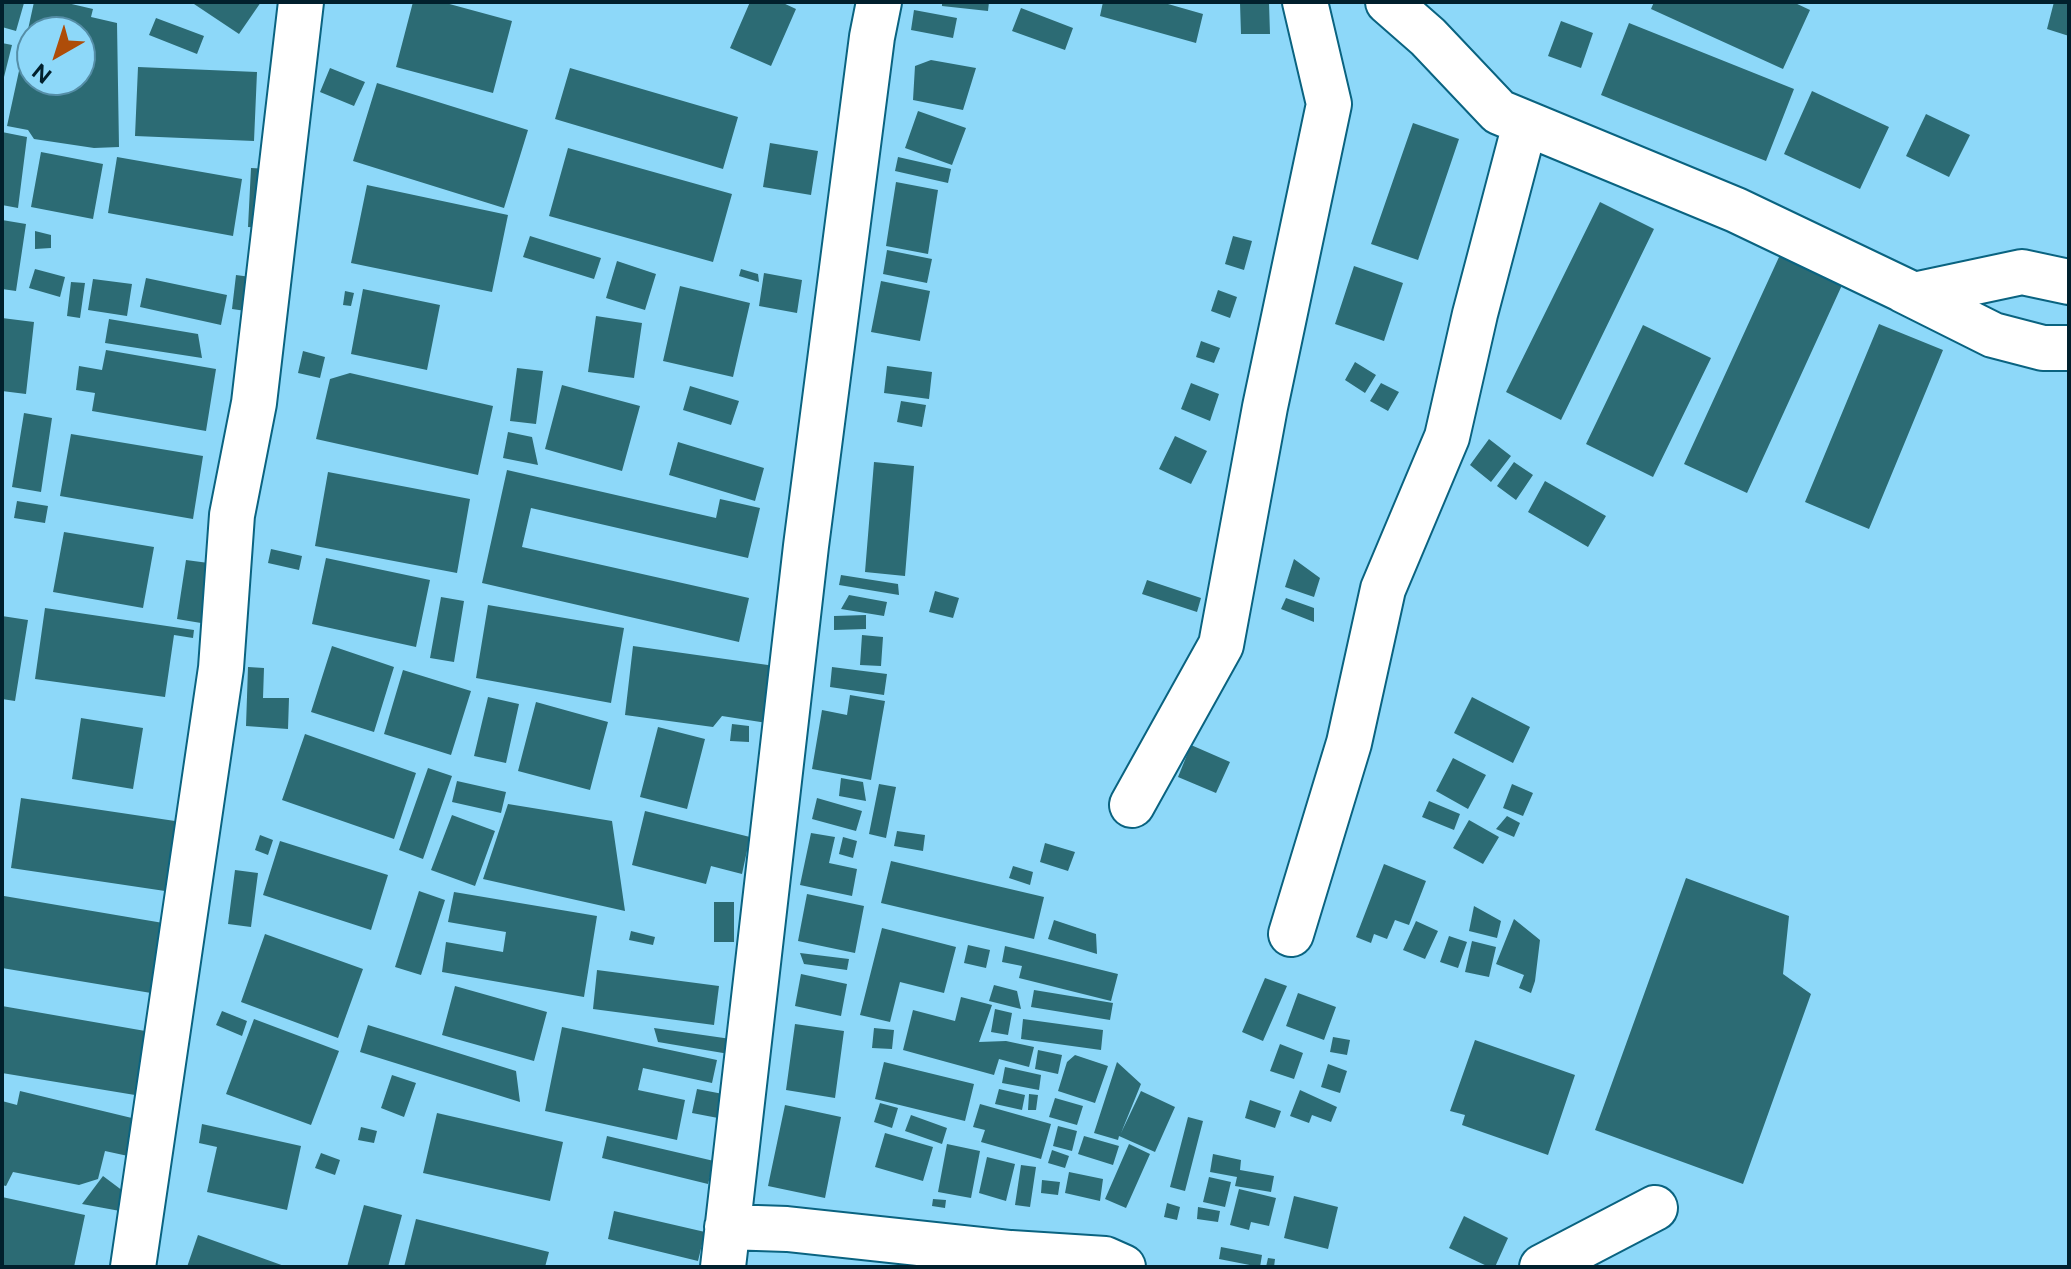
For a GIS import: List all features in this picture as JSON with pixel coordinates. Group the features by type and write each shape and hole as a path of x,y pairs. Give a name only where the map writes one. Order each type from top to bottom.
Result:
{"street":[{"path":"133,1267 221,668 232,515 254,403 301,2"},
{"path":"879,2 806,546 725,1247 787,1229 1011,1253 1105,1259 1123,1267"},
{"path":"1132,805 1221,645 1265,407 1329,104 1305,2"},
{"path":"1388,2 1512,118 1794,233 1993,335 2043,348 2069,348"},
{"path":"1291,934 1349,743 1383,589 1447,437 1475,314 1512,118"},
{"path":"1914,295 2022,272 2069,282"},
{"path":"1542,1267 1655,1208"}],"building":[{"path":"2,2 24,3 20,16 16,16 16,31 2,27"},
{"path":"34,2 63,2 93,9 91,16 31,16"},
{"path":"191,2 261,2 239,34"},
{"path":"413,2 442,2 512,21 493,93 396,67"},
{"path":"750,2 781,2 796,9 771,66 730,48"},
{"path":"942,2 989,2 988,11 942,6"},
{"path":"1103,2 1161,2 1203,14 1196,43 1100,16"},
{"path":"1654,2 1793,2 1810,10 1783,69 1651,9"},
{"path":"2054,2 2069,2 2069,36 2047,29"},
{"path":"1240,3 1269,3 1270,34 1241,34"},
{"path":"1021,8 1073,28 1065,50 1012,31"},
{"path":"914,10 957,18 953,38 911,30"},
{"path":"96,18 117,23 119,147 94,148 34,139 28,130 7,126 16,85 16,96 96,96"},
{"path":"156,18 204,36 197,54 149,35"},
{"path":"1561,21 1593,33 1581,68 1548,56"},
{"path":"1629,23 1794,89 1766,161 1601,95"},
{"path":"2,43 12,45 3,81 2,81"},
{"path":"931,60 976,68 963,110 913,100 915,66"},
{"path":"138,67 257,72 254,141 135,136"},
{"path":"330,68 365,82 354,106 320,92"},
{"path":"570,68 738,117 723,169 555,119"},
{"path":"377,83 528,130 504,208 353,161"},
{"path":"1812,91 1889,127 1860,189 1784,154"},
{"path":"918,111 966,128 952,165 905,148"},
{"path":"1926,114 1970,135 1949,177 1906,156"},
{"path":"1413,123 1459,139 1418,260 1371,244"},
{"path":"2,132 27,137 18,208 2,205"},
{"path":"770,143 818,151 811,195 763,187"},
{"path":"568,148 732,194 713,262 549,216"},
{"path":"41,152 103,164 93,219 31,207"},
{"path":"117,157 242,179 233,236 108,213"},
{"path":"898,157 951,169 948,183 895,171"},
{"path":"251,168 270,169 268,228 248,227"},
{"path":"896,182 938,190 928,254 886,246"},
{"path":"367,185 508,215 492,292 351,263"},
{"path":"1600,202 1654,229 1561,420 1506,392"},
{"path":"2,220 26,224 16,291 2,289"},
{"path":"35,231 51,235 51,248 35,249"},
{"path":"530,236 601,258 594,279 523,257"},
{"path":"1233,236 1252,241 1244,270 1225,264"},
{"path":"1785,244 1848,272 1747,493 1684,464"},
{"path":"887,250 932,259 927,283 883,274"},
{"path":"617,261 656,274 645,310 606,298"},
{"path":"1354,266 1403,283 1384,341 1335,324"},
{"path":"35,269 65,277 60,297 29,288"},
{"path":"741,269 758,274 759,282 739,276"},
{"path":"764,273 802,280 797,313 759,306"},
{"path":"236,275 258,278 253,312 232,309"},
{"path":"146,278 227,295 221,325 140,307"},
{"path":"93,279 132,284 127,316 88,310"},
{"path":"881,281 930,291 920,341 871,332"},
{"path":"71,282 85,283 80,318 67,316"},
{"path":"680,286 750,303 733,377 663,361"},
{"path":"363,289 440,305 427,370 351,354"},
{"path":"1218,290 1237,297 1230,318 1211,311"},
{"path":"345,291 354,293 351,306 343,305"},
{"path":"596,316 642,323 634,378 588,372"},
{"path":"2,318 34,322 26,394 2,391"},
{"path":"109,319 198,334 202,358 105,343"},
{"path":"1879,324 1943,350 1869,529 1805,502"},
{"path":"1643,325 1711,358 1653,477 1586,444"},
{"path":"1201,341 1220,348 1214,363 1196,357"},
{"path":"106,350 216,369 206,431 92,411 95,393 76,390 79,366 102,370"},
{"path":"303,351 325,357 320,378 298,373"},
{"path":"1355,362 1376,375 1365,393 1345,380"},
{"path":"887,366 932,372 929,399 884,393"},
{"path":"517,368 543,371 536,424 510,421"},
{"path":"350,373 493,406 478,475 316,439 330,379"},
{"path":"1191,383 1219,394 1210,421 1181,409"},
{"path":"1381,383 1399,392 1388,411 1370,401"},
{"path":"562,385 640,406 622,471 545,449"},
{"path":"690,386 739,401 731,425 683,410"},
{"path":"901,401 926,405 922,427 897,422"},
{"path":"24,413 52,418 41,492 12,487"},
{"path":"508,432 532,437 538,465 503,458"},
{"path":"71,434 203,456 193,519 60,496"},
{"path":"1175,436 1207,451 1191,484 1159,469"},
{"path":"1489,439 1511,456 1491,482 1470,465"},
{"path":"678,442 764,468 755,501 669,475"},
{"path":"874,462 914,466 905,576 865,572"},
{"path":"1514,462 1533,475 1516,500 1497,486"},
{"path":"507,470 716,518 720,499 760,508 748,558 531,508 522,547 749,598 739,642 482,583"},
{"path":"328,472 470,499 457,573 315,546"},
{"path":"1545,481 1606,516 1588,547 1528,512"},
{"path":"17,501 48,506 45,523 14,518"},
{"path":"64,532 154,547 143,608 53,592"},
{"path":"271,549 302,556 299,570 268,563"},
{"path":"326,558 430,580 416,647 312,624"},
{"path":"1294,559 1320,578 1314,597 1285,587"},
{"path":"186,560 216,564 207,624 177,619"},
{"path":"841,575 898,584 899,595 839,585"},
{"path":"1147,580 1201,598 1197,612 1142,594"},
{"path":"935,591 959,598 953,618 929,612"},
{"path":"849,595 887,602 884,616 841,609"},
{"path":"441,597 464,601 454,662 430,658"},
{"path":"1286,598 1314,608 1314,622 1281,609"},
{"path":"488,605 624,628 611,703 476,678"},
{"path":"45,608 194,630 193,638 174,635 165,697 35,679"},
{"path":"866,615 866,629 834,630 834,616"},
{"path":"2,616 28,620 15,701 2,699"},
{"path":"862,635 883,637 881,666 860,665"},
{"path":"332,646 394,667 374,732 311,712"},
{"path":"633,646 775,666 767,723 722,716 713,727 625,715"},
{"path":"248,667 264,668 263,698 289,698 288,729 246,726"},
{"path":"832,667 887,674 884,695 830,687"},
{"path":"403,670 471,691 451,755 384,734"},
{"path":"850,695 885,701 871,780 812,769 822,710 847,715"},
{"path":"488,697 519,704 506,763 474,756"},
{"path":"1472,697 1530,727 1513,763 1454,733"},
{"path":"536,702 608,722 590,790 518,771"},
{"path":"81,718 143,728 133,789 72,779"},
{"path":"732,724 749,726 749,742 730,741"},
{"path":"658,727 705,739 687,809 640,797"},
{"path":"305,734 416,773 394,839 282,800"},
{"path":"1191,745 1230,762 1216,793 1178,777"},
{"path":"1453,758 1486,775 1468,809 1436,791"},
{"path":"428,768 452,776 423,859 399,850"},
{"path":"841,778 863,782 866,801 839,796"},
{"path":"457,781 506,792 501,813 452,802"},
{"path":"879,784 896,787 886,838 869,834"},
{"path":"1512,784 1533,793 1523,816 1503,808"},
{"path":"21,798 175,821 165,891 11,868"},
{"path":"817,798 862,811 856,831 812,819"},
{"path":"1429,801 1460,814 1454,830 1422,817"},
{"path":"508,804 612,821 625,911 483,879"},
{"path":"645,811 750,837 742,874 711,866 706,884 632,865"},
{"path":"452,815 495,831 475,886 431,870"},
{"path":"1507,816 1520,823 1514,837 1496,829"},
{"path":"1469,820 1499,837 1483,864 1453,848"},
{"path":"897,831 925,835 923,851 894,846"},
{"path":"811,833 835,837 829,863 857,869 852,896 800,885"},
{"path":"260,835 273,840 268,855 255,850"},
{"path":"843,837 857,841 853,858 839,854"},
{"path":"280,841 388,875 371,930 263,895"},
{"path":"1045,843 1075,852 1068,871 1040,862"},
{"path":"891,861 1044,897 1034,939 881,903"},
{"path":"1384,864 1426,881 1409,925 1395,920 1387,939 1374,934 1371,943 1356,937"},
{"path":"1013,866 1033,872 1030,885 1009,878"},
{"path":"235,870 258,873 251,927 228,924"},
{"path":"1686,878 1789,916 1783,974 1811,994 1743,1184 1595,1130"},
{"path":"419,891 445,900 421,975 395,967"},
{"path":"454,892 597,916 584,997 442,972 446,942 503,952 506,932 448,922"},
{"path":"807,894 864,906 855,953 798,941"},
{"path":"4,896 169,924 157,994 2,968"},
{"path":"714,902 734,902 734,942 714,942"},
{"path":"1474,906 1501,921 1497,938 1469,931"},
{"path":"1514,919 1540,940 1531,993 1519,988 1524,975 1496,964"},
{"path":"1054,920 1096,934 1097,954 1048,939"},
{"path":"1416,921 1438,931 1425,959 1403,950"},
{"path":"882,928 956,947 944,993 900,982 890,1022 860,1015"},
{"path":"631,931 655,937 653,945 629,940"},
{"path":"265,934 363,969 338,1038 241,1002"},
{"path":"1449,936 1467,942 1458,968 1440,962"},
{"path":"1472,941 1496,947 1489,977 1465,972"},
{"path":"968,945 990,950 986,968 964,963"},
{"path":"1005,946 1118,974 1111,1001 1019,978 1022,966 1002,962"},
{"path":"800,953 849,959 847,970 804,964"},
{"path":"597,970 719,986 714,1025 593,1009"},
{"path":"801,974 847,984 841,1016 795,1006"},
{"path":"1265,978 1287,986 1263,1041 1242,1032"},
{"path":"994,985 1017,991 1021,1009 989,1001"},
{"path":"455,986 547,1012 534,1061 442,1035"},
{"path":"1034,990 1113,1003 1110,1020 1031,1007"},
{"path":"1298,993 1336,1007 1324,1040 1286,1026"},
{"path":"961,997 992,1005 979,1042 1006,1041 1034,1047 1029,1067 999,1059 994,1075 903,1050 913,1010 955,1021"},
{"path":"2,1006 151,1032 141,1096 2,1073"},
{"path":"995,1009 1012,1013 1008,1035 991,1032"},
{"path":"222,1011 247,1021 242,1036 216,1025"},
{"path":"254,1019 339,1051 311,1125 226,1094"},
{"path":"1023,1019 1103,1030 1101,1050 1021,1039"},
{"path":"795,1024 844,1031 835,1098 786,1090"},
{"path":"368,1025 516,1071 520,1102 360,1052"},
{"path":"562,1027 717,1060 712,1083 643,1068 638,1090 685,1100 677,1140 545,1111"},
{"path":"654,1028 731,1039 729,1054 658,1042"},
{"path":"874,1028 894,1030 892,1049 872,1048"},
{"path":"1333,1037 1350,1040 1347,1055 1330,1052"},
{"path":"1475,1040 1575,1075 1548,1155 1462,1125 1465,1115 1450,1111"},
{"path":"1280,1044 1303,1053 1294,1079 1270,1071"},
{"path":"1038,1050 1062,1055 1058,1074 1035,1069"},
{"path":"1075,1055 1108,1066 1095,1103 1058,1091 1067,1062"},
{"path":"884,1062 974,1084 965,1121 875,1099"},
{"path":"1117,1062 1141,1084 1121,1133 1141,1091 1175,1107 1155,1152 1119,1136 1118,1140 1094,1133"},
{"path":"1328,1064 1347,1071 1340,1093 1321,1087"},
{"path":"1005,1067 1041,1075 1039,1090 1002,1083"},
{"path":"392,1075 416,1083 404,1117 381,1108"},
{"path":"697,1089 723,1094 718,1118 692,1113"},
{"path":"999,1089 1025,1095 1022,1110 995,1104"},
{"path":"1300,1090 1337,1107 1331,1122 1312,1115 1309,1123 1290,1116"},
{"path":"20,1091 136,1119 128,1156 105,1151 98,1179 79,1185 13,1172 6,1186 2,1185 2,1101 17,1105"},
{"path":"1029,1094 1038,1095 1036,1110 1028,1110"},
{"path":"1055,1098 1083,1106 1077,1125 1049,1117"},
{"path":"1250,1100 1281,1111 1275,1128 1245,1118"},
{"path":"880,1103 898,1108 892,1128 874,1122"},
{"path":"980,1104 1051,1124 1041,1159 981,1142 985,1130 973,1127"},
{"path":"785,1105 841,1117 825,1198 768,1186"},
{"path":"437,1113 563,1142 550,1201 423,1173"},
{"path":"911,1115 947,1128 942,1144 905,1131"},
{"path":"1188,1117 1203,1121 1185,1191 1170,1187"},
{"path":"202,1124 301,1146 287,1210 207,1192 217,1147 199,1143"},
{"path":"1058,1126 1077,1131 1072,1151 1053,1146"},
{"path":"361,1127 377,1131 374,1143 358,1140"},
{"path":"885,1133 933,1147 923,1181 875,1167"},
{"path":"607,1136 714,1161 708,1184 602,1158"},
{"path":"1084,1136 1119,1146 1113,1165 1078,1154"},
{"path":"947,1144 980,1151 971,1198 938,1192"},
{"path":"1129,1144 1150,1154 1126,1208 1105,1199"},
{"path":"1052,1150 1069,1156 1065,1168 1048,1163"},
{"path":"321,1153 340,1160 335,1175 315,1168"},
{"path":"1213,1154 1241,1160 1240,1170 1274,1176 1271,1192 1235,1186 1237,1177 1210,1172"},
{"path":"987,1157 1015,1164 1006,1201 979,1193"},
{"path":"1021,1165 1036,1167 1030,1207 1015,1205"},
{"path":"1069,1172 1103,1179 1100,1201 1065,1193"},
{"path":"103,1176 123,1191 120,1211 82,1204"},
{"path":"1209,1177 1231,1182 1225,1207 1203,1202"},
{"path":"1042,1180 1060,1182 1058,1195 1041,1193"},
{"path":"1239,1189 1276,1198 1269,1226 1251,1222 1249,1230 1230,1225"},
{"path":"1294,1196 1338,1207 1328,1249 1284,1238"},
{"path":"2,1197 85,1215 74,1267 2,1267"},
{"path":"933,1199 946,1200 945,1208 932,1206"},
{"path":"1167,1203 1180,1207 1177,1220 1164,1217"},
{"path":"364,1205 402,1215 388,1267 347,1267"},
{"path":"1198,1207 1220,1211 1218,1222 1197,1219"},
{"path":"614,1211 705,1232 698,1261 608,1239"},
{"path":"1464,1216 1508,1238 1495,1267 1449,1248"},
{"path":"416,1219 549,1252 545,1267 404,1267"},
{"path":"198,1235 287,1267 187,1267"},
{"path":"1221,1247 1262,1255 1260,1267 1219,1259"},
{"path":"1268,1258 1275,1259 1274,1267 1266,1267"}]}
